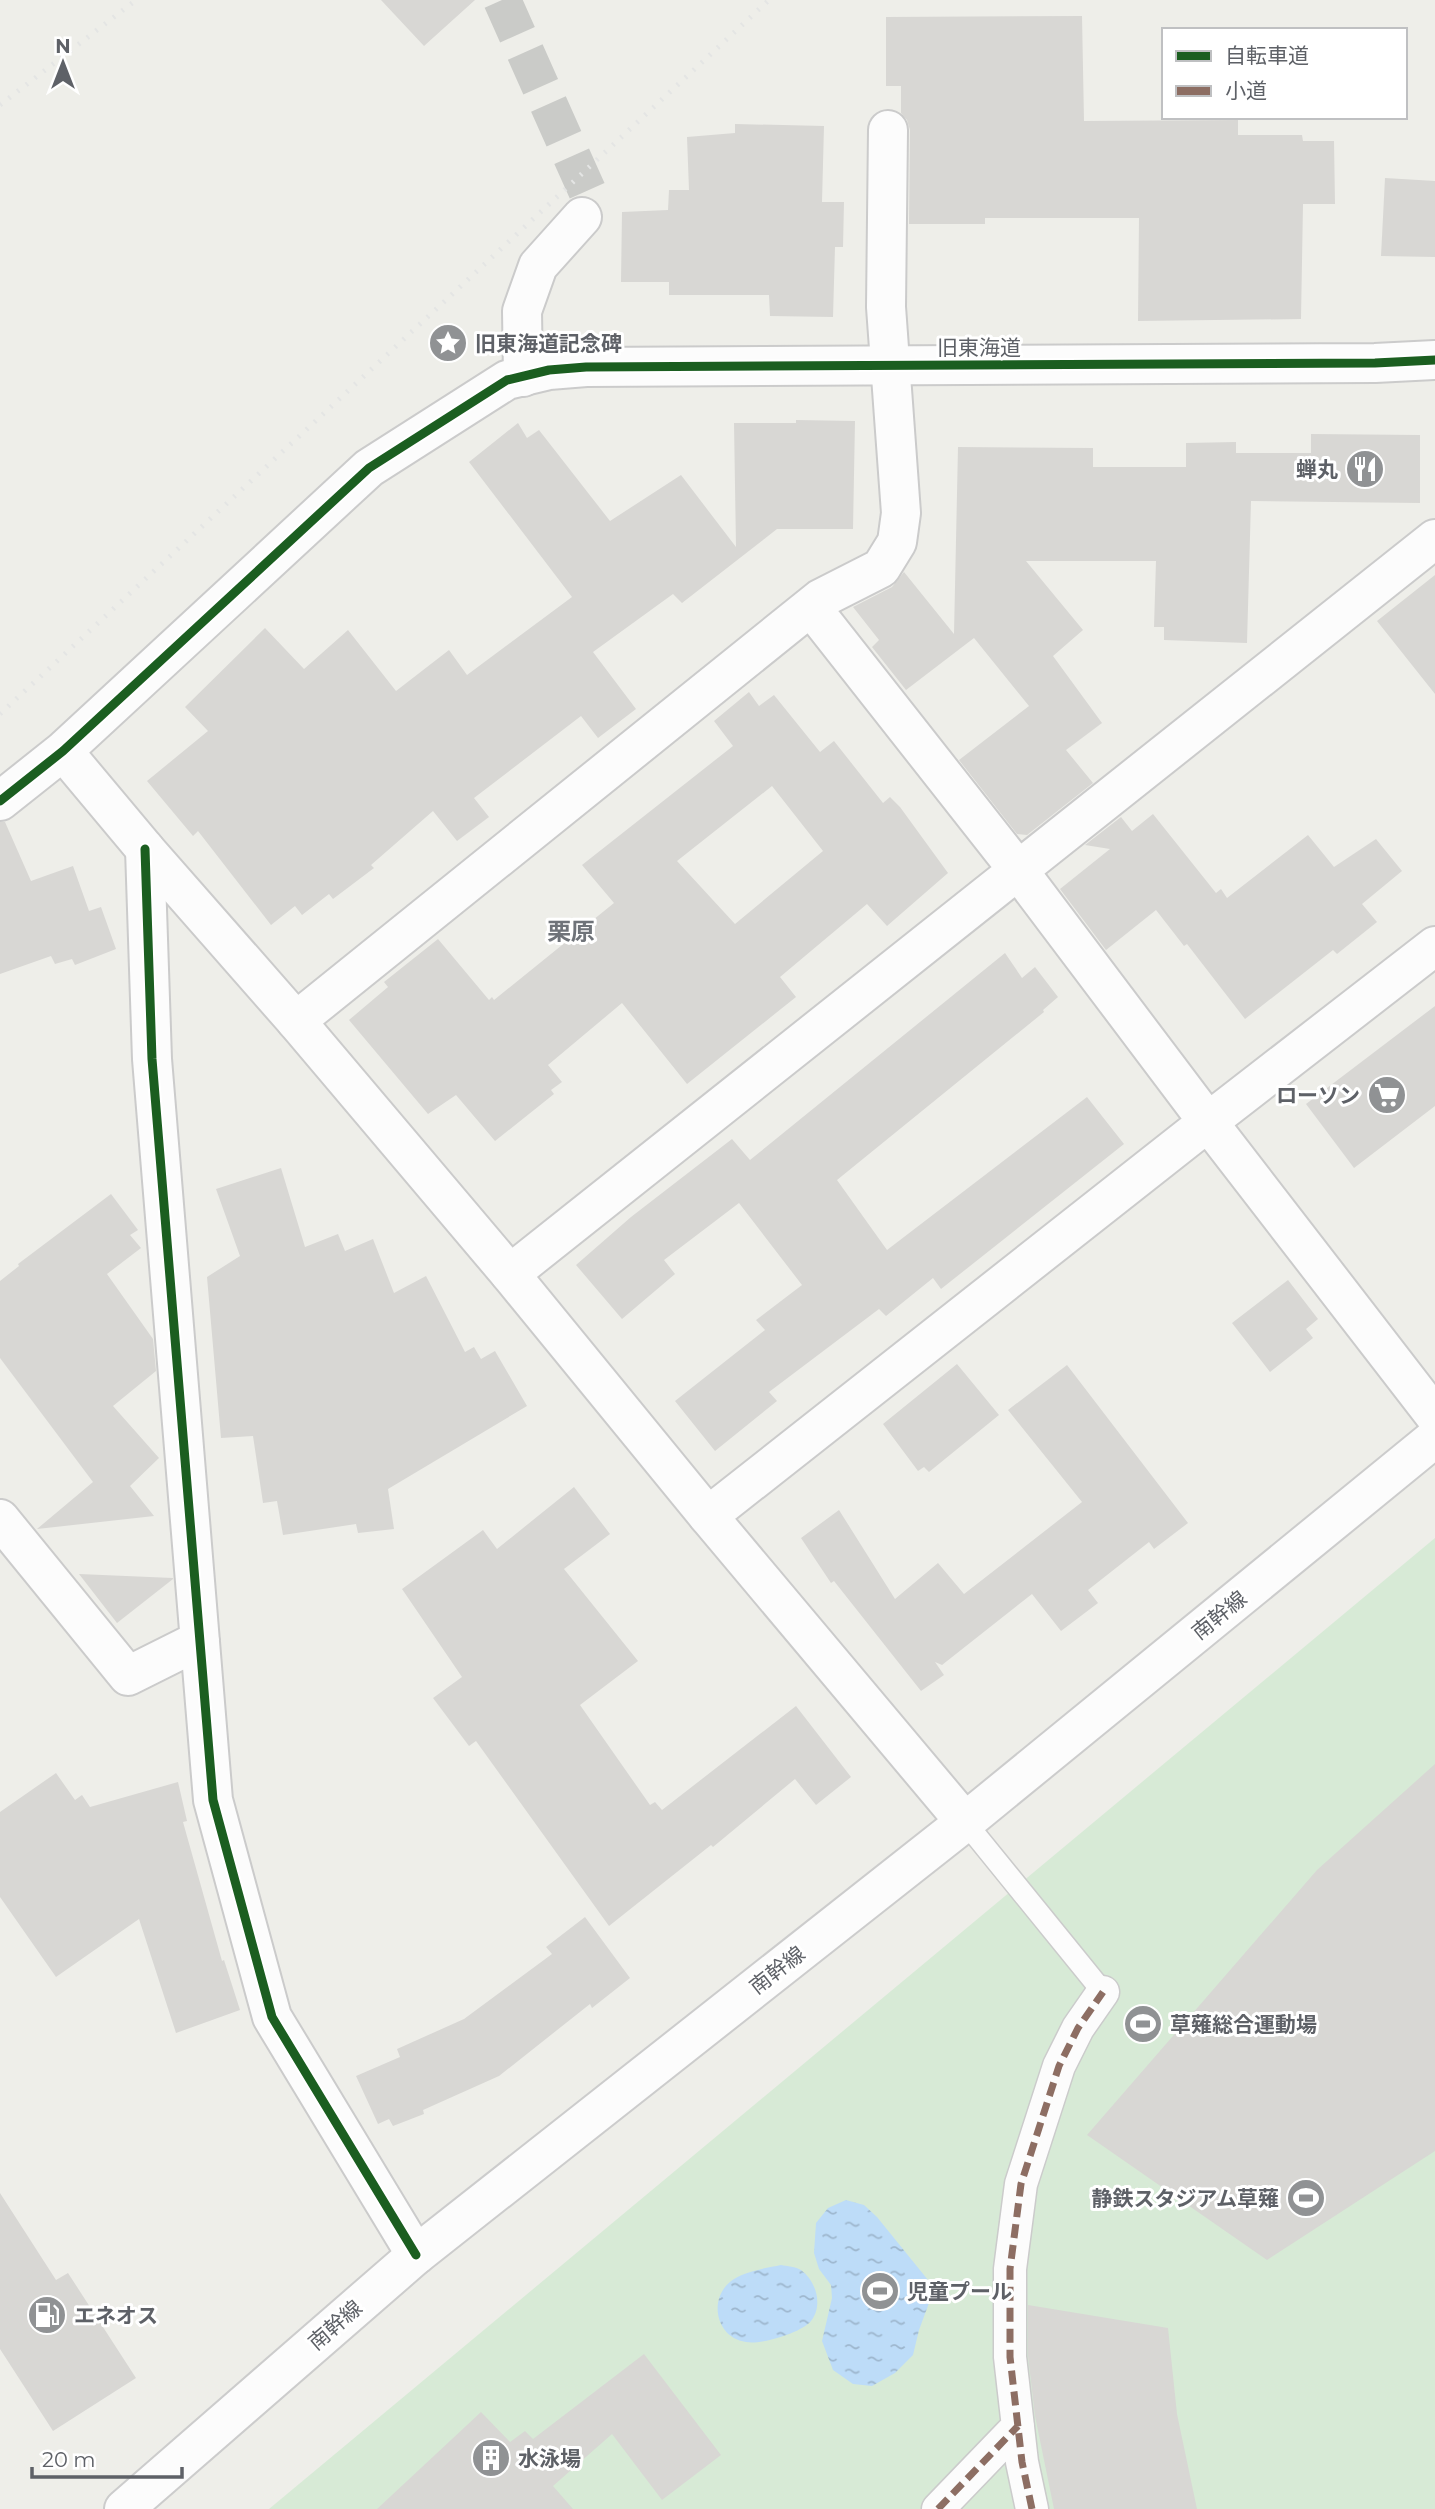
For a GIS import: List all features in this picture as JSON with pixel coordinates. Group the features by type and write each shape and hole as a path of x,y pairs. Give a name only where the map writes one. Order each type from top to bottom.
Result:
{"street":[{"path":"296,1021 820,599 881,568 897,542 901,513 886,307 888,130"},
{"path":"523,377 522,311 538,266 582,217"},
{"name":"旧東海道","path":"0,801 63,751 369,468 507,380 549,370 586,367 1361,363 1435,360"},
{"path":"510,1274 1435,539"},
{"path":"811,607 1018,870 1435,1416"},
{"path":"63,751 510,1274 708,1516 965,1822"},
{"path":"145,849 152,1059 213,1800 272,2017 416,2255"},
{"path":"708,1516 1435,946"},
{"name":"南幹線","path":"124,2509 416,2255 965,1822 1435,1438"},
{"path":"0,1519 128,1676 200,1640"},
{"path":"1032,2509 1022,2462 1010,2357 1010,2269 1021,2184 1059,2066 1078,2028 1103,1992"},
{"path":"938,2509 1018,2426"}],"lane":[{"path":"965,1822 1103,1992"}],"green space":[{"name":"草薙総合運動場","path":"1435,1538 1435,2509 269,2509"}],"water":[{"name":"児童プール","path":"846,2200 864,2205 877,2217 928,2280 929,2303 913,2355 895,2373 872,2386 853,2384 833,2370 822,2341 832,2298 831,2285 819,2269 814,2253 816,2223 828,2208"},
{"path":"781,2265 794,2267 807,2275 816,2294 815,2315 799,2330 771,2340 746,2342 735,2339 721,2325 718,2315 720,2295 725,2286 745,2274"}],"building":[{"path":"381,0 475,0 424,46"},
{"path":"1082,16 1084,121 1238,120 1238,135 1302,135 1303,141 1334,141 1335,204 1303,204 1301,319 1138,321 1139,218 985,218 985,224 909,224 910,130 901,113 901,86 886,86 886,17"},
{"path":"735,124 824,126 822,202 844,202 843,247 835,247 833,317 770,316 769,295 669,295 669,282 621,282 622,212 668,210 669,190 689,190 687,137 735,133"},
{"path":"1385,178 1435,181 1435,257 1381,256"},
{"path":"796,420 855,421 853,529 777,529 682,603 673,594 593,652 636,709 598,738 581,716 474,798 489,817 457,841 433,811 371,865 374,868 333,899 329,894 302,915 295,906 271,925 198,831 193,836 147,781 208,731 185,707 265,628 304,669 348,630 396,691 449,650 467,675 572,597 469,462 518,423 527,438 539,430 610,521 681,475 736,547 734,423 796,423"},
{"path":"1311,434 1420,435 1420,503 1251,501 1247,643 1164,640 1164,627 1154,627 1156,561 1026,561 1083,630 1053,656 1102,723 1066,750 1093,783 1027,835 1017,834 959,760 1029,706 974,638 906,690 872,647 879,640 853,607 892,587 904,572 954,634 958,447 1093,448 1093,467 1186,467 1186,443 1236,442 1236,453 1311,453"},
{"path":"1435,575 1435,694 1377,621"},
{"path":"749,692 759,706 774,695 820,752 834,741 883,803 890,797 900,807 948,873 887,926 867,904 780,977 796,997 687,1084 622,1003 548,1065 562,1082 551,1090 554,1094 495,1141 456,1095 428,1114 349,1020 388,987 384,982 438,939 489,1000 492,997 494,1000 614,903 582,865 733,746 714,721","holes":["772,786 823,851 735,924 677,861"]},
{"path":"1153,814 1216,893 1221,889 1227,898 1308,835 1334,867 1376,839 1402,871 1362,904 1377,922 1337,954 1333,950 1245,1019 1187,944 1184,946 1156,910 1106,950 1060,889 1110,849 1085,845 1121,817 1132,831"},
{"path":"0,822 5,822 31,881 73,866 89,911 101,907 116,949 75,965 72,959 55,964 51,956 0,974"},
{"path":"1005,953 1022,978 1035,967 1058,997 1044,1012 837,1180 887,1250 1087,1097 1124,1144 941,1289 933,1278 886,1316 879,1309 769,1392 777,1401 715,1451 675,1401 765,1330 756,1320 802,1285 739,1203 664,1260 675,1274 622,1319 576,1265 631,1217 732,1139 750,1160"},
{"path":"1435,1006 1435,1106 1354,1168 1306,1104"},
{"path":"281,1168 305,1247 338,1234 345,1251 373,1239 394,1293 426,1276 465,1352 474,1347 481,1359 495,1351 527,1406 388,1489 394,1529 358,1533 356,1524 283,1535 277,1501 263,1503 253,1436 221,1438 207,1277 240,1256 216,1189"},
{"path":"111,1194 138,1230 130,1235 141,1248 107,1274 153,1339 156,1371 113,1406 159,1458 130,1486 154,1516 37,1529 93,1482 0,1358 0,1281 19,1266 18,1264"},
{"path":"1288,1280 1318,1319 1306,1329 1313,1338 1270,1372 1232,1323"},
{"path":"957,1364 999,1415 929,1472 924,1467 918,1471 883,1424"},
{"path":"1067,1365 1188,1523 1154,1549 1149,1542 1088,1590 1098,1603 1061,1631 1032,1594 942,1665 935,1662 944,1675 921,1691 834,1581 831,1583 801,1538 839,1510 895,1599 938,1563 964,1594 1082,1502 1008,1410"},
{"path":"574,1487 610,1534 564,1569 638,1661 580,1705 650,1805 655,1802 662,1810 796,1706 851,1777 816,1805 795,1779 713,1847 711,1845 609,1926 476,1741 469,1746 433,1698 462,1677 402,1589 483,1530 497,1549"},
{"path":"79,1574 173,1578 173,1579 117,1623"},
{"path":"1435,1764 1435,2151 1267,2260 1087,2135 1317,1870"},
{"path":"56,1773 75,1800 82,1795 90,1807 178,1782 187,1821 183,1822 222,1961 224,1960 240,2010 176,2033 139,1919 56,1977 0,1897 0,1812"},
{"path":"585,1917 630,1978 592,2008 590,2004 499,2076 423,2110 424,2114 393,2126 389,2119 378,2124 356,2076 400,2057 397,2049 464,2019 552,1954 546,1947"},
{"name":"エネオス","path":"0,2193 56,2280 68,2273 136,2378 53,2431 0,2349"},
{"path":"1028,2305 1168,2328 1177,2414 1197,2509 1054,2509 1035,2416 1028,2356"},
{"path":"644,2354 721,2455 662,2500 612,2434 553,2486 573,2509 377,2509 481,2412 510,2442 525,2431 533,2439"}],"tunnel":[{"path":"502,0 589,195 582,217"}],"railway":[{"path":"0,105 136,0"},
{"path":"0,714 769,0"}],"marked path":[{"path":"1032,2509 1022,2462 1010,2357 1010,2269 1021,2184 1059,2066 1078,2028 1103,1992"},
{"path":"938,2509 1018,2426"}],"cycle path":[{"path":"0,801 63,751 369,468 507,380 549,370 586,367 1375,363 1435,360"},
{"path":"145,849 152,1059 213,1800 272,2017 416,2255"}],"place":[{"name":"旧東海道記念碑","path":"448,343"},
{"name":"蝉丸","path":"1365,469"},
{"name":"ローソン","path":"1387,1095"},
{"name":"草薙総合運動場","path":"1143,2024"},
{"name":"静鉄スタジアム草薙","path":"1306,2198"},
{"name":"児童プール","path":"880,2291"},
{"name":"エネオス","path":"47,2315"},
{"name":"水泳場","path":"491,2458"}],"district":[{"name":"栗原","path":"571,931"}]}
